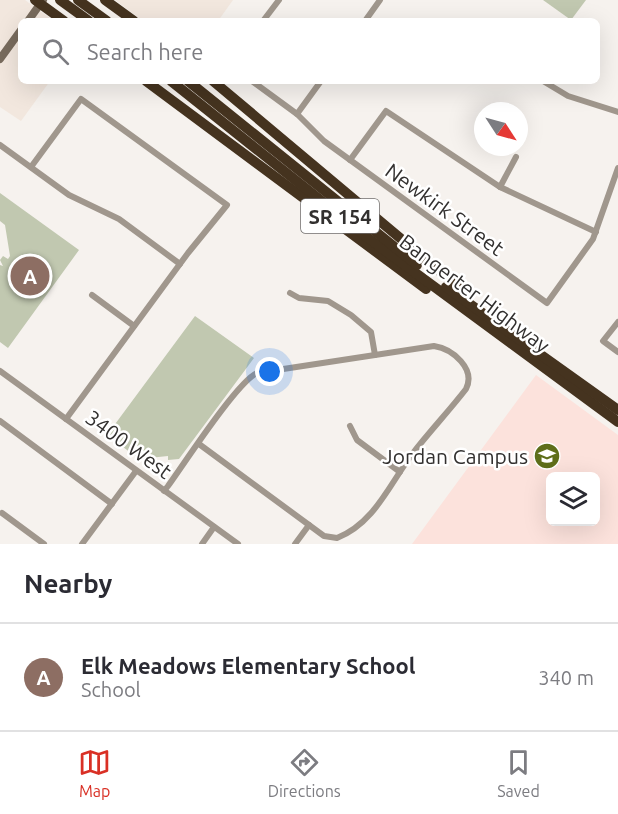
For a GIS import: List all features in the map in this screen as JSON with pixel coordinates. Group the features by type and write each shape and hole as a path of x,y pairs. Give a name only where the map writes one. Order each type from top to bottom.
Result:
{"highway":[{"path":"60,0 85,18"},
{"path":"78,0 103,18"},
{"path":"105,0 130,18"},
{"path":"40,2 60,18"},
{"path":"150,84 390,264 516,343"},
{"name":"Bangerter Highway","path":"175,84 368,238 516,343 618,410"},
{"name":"Bangerter Highway","path":"193,84 401,253 618,422"},
{"path":"216,84 516,343"}],"main road":[{"path":"30,18 40,2"},
{"path":"0,58 18,34"}],"street":[{"path":"266,18 279,0"},
{"path":"367,18 380,0"},
{"name":"Newkirk Street","path":"256,84 297,114 324,141 547,303 596,232"},
{"path":"297,114 319,84"},
{"path":"548,84 568,96 618,112"},
{"path":"31,167 81,99 227,205 180,264 66,418"},
{"path":"350,160 386,111 500,187 596,232 618,168"},
{"path":"0,145 76,199 118,219 180,264"},
{"path":"500,187 516,157"},
{"path":"611,185 618,189"},
{"path":"290,293 300,298 324,299 346,311 369,330 375,355"},
{"path":"92,295 134,326"},
{"path":"618,321 603,341 618,352"},
{"path":"164,491 243,384 254,375 436,347 444,349 467,368 469,378 466,389 368,515 343,536 334,538 324,536 199,444"},
{"name":"3400 West","path":"0,370 238,544"},
{"path":"0,421 112,504"},
{"path":"350,426 357,440 400,472"},
{"path":"82,544 136,471"},
{"path":"2,513 44,544"},
{"path":"295,544 309,525"},
{"path":"202,544 214,527"}],"shaded area":[{"path":"0,0 25,0 50,18 18,18 18,84 48,84 21,121 0,107"},
{"path":"115,0 233,0 220,18 139,18"},
{"name":"Jordan Campus","path":"536,375 618,435 618,544 412,544"}],"green space":[{"path":"543,0 586,0 572,18 568,18"},
{"path":"0,193 79,250 8,348 0,342 0,265 3,266 0,260 3,256 8,259 10,256 5,225 0,221"},
{"path":"195,316 254,358 179,459 168,460 168,456 139,459 107,435"}],"place":[{"name":"Elk Meadows Elementary School","path":"30,276"},
{"name":"Jordan Campus","path":"547,456"}]}
